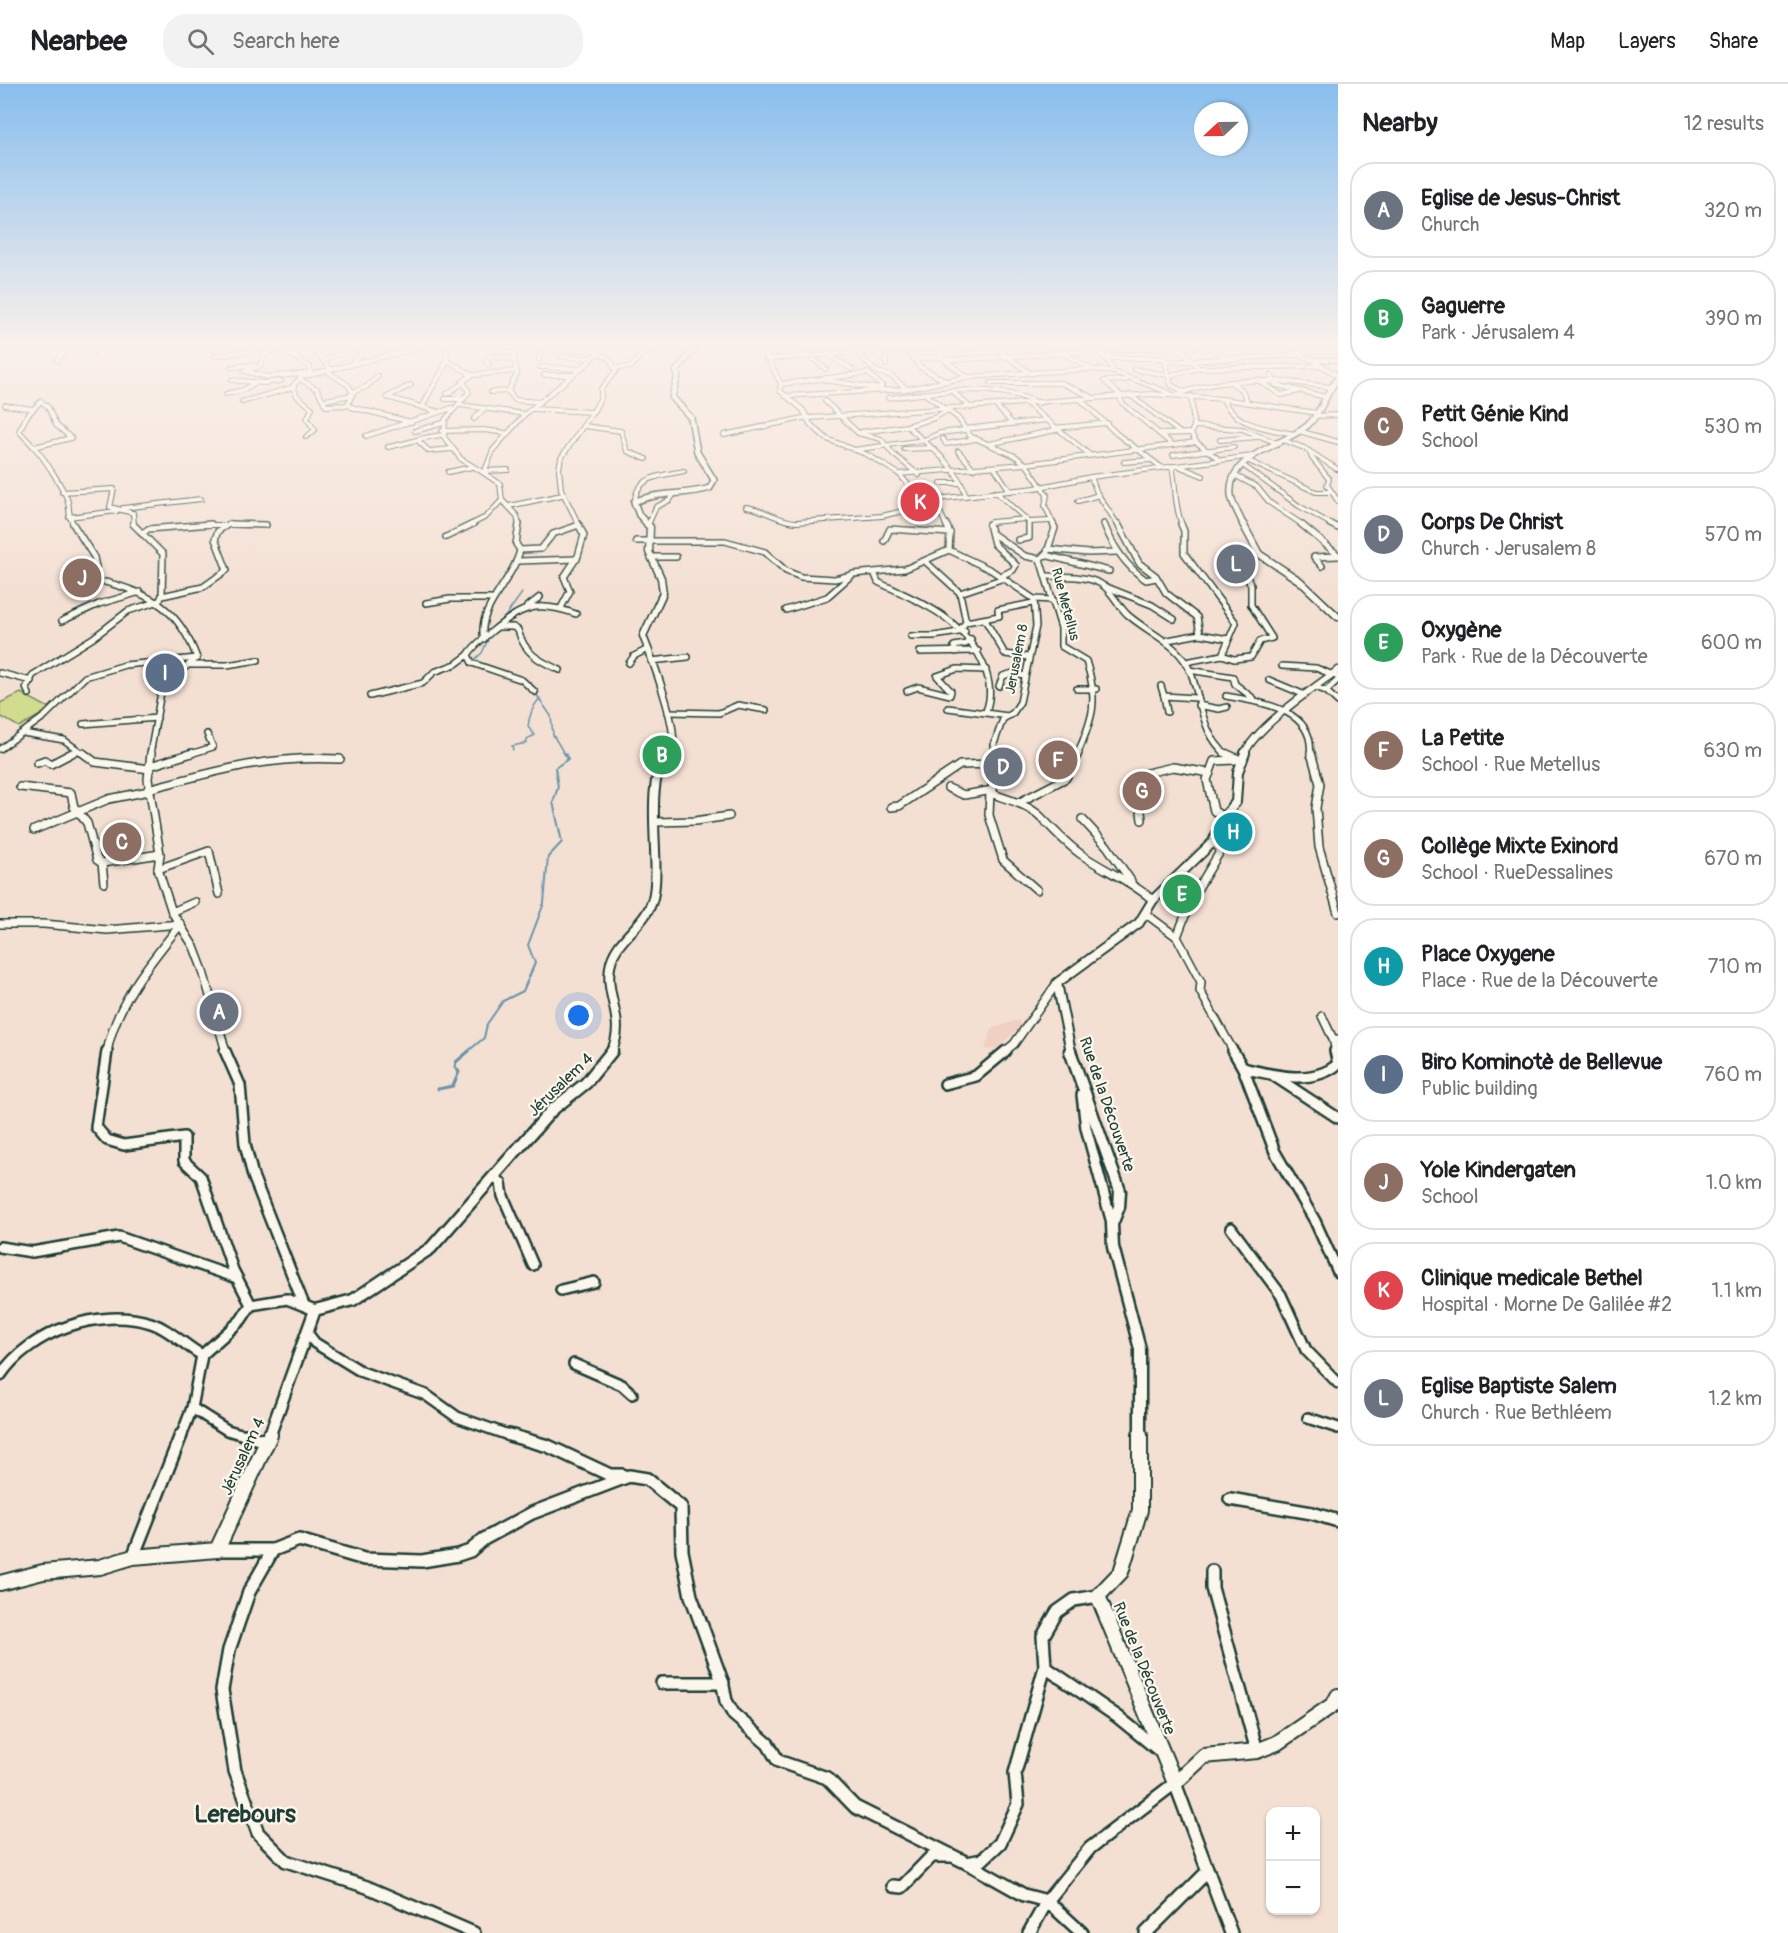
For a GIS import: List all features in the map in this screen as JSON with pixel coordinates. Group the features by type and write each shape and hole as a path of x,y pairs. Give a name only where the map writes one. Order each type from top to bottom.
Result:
{"street":[{"path":"21,433 44,457 50,473 60,482 62,492 68,500 69,517 94,557 96,567 92,573"},
{"path":"34,447 71,438 66,433"},
{"path":"306,437 313,433"},
{"path":"366,436 375,433"},
{"path":"388,447 394,448 441,433"},
{"path":"442,433 461,461 484,472 500,484 502,500 509,506 519,522 516,544 520,550 518,561 510,577 491,599 481,631 484,639"},
{"path":"484,472 493,450 506,433"},
{"path":"561,608 570,591 564,577 577,559 584,535 562,495 558,466 579,433"},
{"path":"623,433 623,442 627,451 646,459"},
{"path":"635,501 647,496 701,491 710,488 714,480 697,452 694,433"},
{"path":"724,435 733,433"},
{"path":"820,433 826,439 868,455 900,474 914,491 937,501 950,533 949,550"},
{"path":"859,433 881,439 919,475"},
{"path":"916,433 954,472 966,496"},
{"path":"852,450 924,440 939,433"},
{"name":"Rue Metellus","path":"969,433 1026,464 1047,495 1045,506 1055,528 1044,554 1047,576 1061,628 1061,646 1086,661 1096,689 1090,730 1069,776 1054,786 1025,797 1018,803"},
{"path":"988,444 1031,433"},
{"path":"1032,433 1040,441"},
{"path":"1061,433 1090,455"},
{"path":"1118,433 1161,467"},
{"path":"1160,434 1167,433"},
{"path":"1191,433 1196,442 1220,460"},
{"path":"1252,433 1309,451 1337,469"},
{"path":"1295,433 1249,461 1234,475 1231,495 1241,518 1241,525 1258,553 1285,570 1338,617"},
{"path":"1297,433 1338,442"},
{"path":"1160,434 1173,446"},
{"path":"1220,440 1259,436"},
{"path":"943,439 946,444 976,439"},
{"path":"417,440 429,451 452,449"},
{"path":"900,474 954,472 1196,442"},
{"path":"1173,455 1234,447"},
{"path":"904,449 931,448"},
{"path":"958,451 974,469"},
{"path":"1309,451 1311,460 1329,479 1327,485 1338,501"},
{"path":"1124,462 1150,459"},
{"path":"746,507 770,513 784,521 812,519 818,522 849,517 855,519 877,517 966,496 1043,487 1091,477 1220,460 1249,461 1316,492 1331,492"},
{"path":"1249,461 1253,470 1266,482 1299,506 1338,528"},
{"path":"1174,466 1203,476"},
{"path":"1174,466 1173,499 1184,531 1184,553 1236,623 1222,655"},
{"path":"448,472 472,467"},
{"path":"994,467 1010,491"},
{"path":"484,472 508,470"},
{"path":"1144,470 1155,477"},
{"path":"630,663 634,656 646,651 643,636 663,593 661,578 649,552 651,541 648,525 639,515 635,501 638,488 646,479 684,471"},
{"path":"1234,475 1257,487 1264,498 1315,533 1338,555"},
{"path":"1091,477 1138,563 1156,578 1166,592 1197,617 1200,634"},
{"path":"1257,487 1266,482"},
{"path":"941,483 961,483"},
{"path":"62,492 114,489 110,507 133,513 133,524 163,554 161,598"},
{"path":"996,492 1028,520 1029,538 1018,540"},
{"path":"648,525 656,507 671,500 674,494"},
{"path":"509,506 533,499 562,495"},
{"path":"1078,501 1099,495"},
{"path":"69,517 201,499"},
{"path":"446,537 486,517 502,500"},
{"path":"960,593 1002,577 1013,570 1016,565 994,544 993,534 988,525 991,522 1050,521"},
{"path":"29,694 26,688 42,669 93,638 123,615 161,598 203,587 226,570 226,562 215,539 218,531 230,524"},
{"path":"1104,524 1117,552 1140,577 1148,581 1156,578"},
{"path":"1331,524 1338,524"},
{"path":"142,534 148,529 170,526 266,525"},
{"path":"520,550 542,549 553,534 579,525"},
{"path":"884,541 890,529 950,533"},
{"path":"993,534 1024,555 1117,552"},
{"path":"636,541 706,540 742,544 765,552 786,571 801,577 835,579 853,574 905,569 926,562 949,550"},
{"path":"949,550 1002,577 1034,601"},
{"path":"1186,662 1222,655 1234,659 1251,657 1260,641 1272,638 1251,605 1251,585 1244,571 1248,554 1258,553"},
{"path":"1044,554 1109,571"},
{"path":"1322,566 1314,557 1338,555"},
{"path":"652,557 676,557"},
{"path":"518,561 577,559"},
{"path":"926,562 960,593 964,627 978,651 988,679 991,695 986,711"},
{"path":"874,572 878,582 923,602 964,627"},
{"path":"786,610 821,600 853,574"},
{"path":"1047,576 1087,579 1152,605 1174,619"},
{"path":"105,582 161,598 192,643 197,658"},
{"path":"1104,586 1129,616 1168,640 1186,662 1210,739 1239,760"},
{"path":"62,621 101,603 140,592"},
{"path":"370,696 419,684 429,674 440,668 455,665 510,615 527,607 540,597"},
{"path":"426,603 450,599 491,599"},
{"path":"911,636 934,636 999,616 998,610 1034,601 1053,600"},
{"name":"Jerusalem 8","path":"1034,601 1036,626 1020,702 1013,713 1003,719 994,744 989,815 1003,860 1037,890"},
{"path":"527,607 544,605 576,614"},
{"path":"985,620 1005,654 1028,657"},
{"path":"498,627 513,627 518,630 522,645 542,662 560,670"},
{"path":"1168,640 1200,634 1228,639"},
{"path":"956,652 954,646 966,644 971,639"},
{"name":"Jérusalem 4","path":"217,1550 266,1441 308,1335 315,1310 353,1300 412,1263 431,1248 552,1110 586,1083 608,1059 616,1043 620,1031 609,972 611,959 650,909 656,871 656,787 661,761 672,747 673,734 668,712 646,651"},
{"path":"920,652 978,651"},
{"path":"468,655 472,663 522,680 534,692"},
{"path":"651,661 688,657"},
{"path":"197,658 166,683 161,692 148,790 160,854 158,869 172,912 198,956 224,1048 240,1085 245,1144 253,1176 304,1305"},
{"path":"0,749 23,733 85,677 134,664 197,658"},
{"path":"191,665 227,665 258,660"},
{"path":"1282,666 1316,668 1337,674"},
{"path":"908,691 918,687 950,694 951,691 936,678 937,676 947,670 986,670"},
{"path":"1189,670 1233,677 1235,684 1255,700"},
{"path":"0,673 30,681"},
{"path":"988,679 999,683 1003,676 1013,674 1024,676"},
{"path":"945,1084 976,1076 1014,1044 1057,983 1120,938 1152,908 1154,900 1213,842 1224,817 1236,802 1239,760 1248,744 1284,711 1315,687 1337,674"},
{"path":"1326,691 1337,674"},
{"path":"1269,680 1305,695"},
{"path":"1161,686 1167,712"},
{"path":"1315,687 1326,691 1338,702"},
{"path":"1077,689 1096,689"},
{"path":"1164,696 1219,709 1227,707"},
{"path":"1226,696 1255,700 1284,711 1302,723 1311,736 1310,758 1320,784 1316,808 1319,847 1332,899 1338,913"},
{"path":"668,712 719,713 738,705 766,710"},
{"path":"948,708 986,711 1008,716"},
{"path":"82,723 157,718"},
{"path":"23,733 64,740 95,762 150,767 213,747 207,734"},
{"path":"37,763 45,760 51,764 77,751"},
{"path":"34,830 80,809 109,799 253,762 302,757 340,759"},
{"path":"1224,817 1214,811 1207,780 1214,761 1239,760"},
{"path":"891,807 899,806 960,765 994,764"},
{"path":"1143,820 1138,805 1142,783 1148,772 1173,767 1210,773"},
{"path":"20,787 70,793 74,807 80,809 89,829 97,860 102,863 160,854"},
{"path":"948,788 964,795 991,791 1018,803 1040,816 1048,827 1082,855 1132,882 1154,900"},
{"path":"656,822 695,821 729,816"},
{"path":"1082,819 1112,852 1132,882"},
{"path":"1178,937 1191,900 1221,850 1213,842"},
{"path":"158,869 209,851 219,894"},
{"path":"102,863 104,883"},
{"path":"172,912 195,902"},
{"path":"1146,914 1178,937 1201,982 1200,991 1243,1068 1275,1152 1315,1221 1338,1272"},
{"path":"0,924 44,924 107,930 181,924"},
{"path":"181,924 144,969 111,1029 96,1113 96,1127 107,1140 124,1145 184,1137 184,1161 201,1177 237,1278 251,1305"},
{"name":"Rue de la Découverte","path":"1057,983 1069,1047 1120,1191 1119,1208 1112,1224 1113,1247 1140,1349 1140,1510 1121,1572 1098,1596 1174,1783"},
{"path":"1243,1068 1273,1075 1316,1076 1334,1070 1338,1064 1336,1039 1322,1016"},
{"path":"1273,1075 1287,1087 1338,1118"},
{"path":"494,1177 501,1183 503,1196 533,1265"},
{"path":"1231,1228 1281,1295 1306,1350 1338,1383"},
{"path":"0,1247 32,1252 119,1238 237,1278"},
{"path":"561,1290 594,1282"},
{"path":"133,1557 192,1408 202,1355 242,1320 251,1305 287,1299 315,1310"},
{"path":"0,1376 14,1357 61,1328 114,1317 152,1323 202,1355"},
{"path":"308,1335 315,1343 362,1372 426,1395 467,1422 548,1446 610,1475 647,1479 662,1489 681,1507 680,1525 687,1573 709,1655 723,1683 728,1707 773,1747 778,1761 826,1778 855,1807 910,1832 1024,1895 1047,1901 1082,1933"},
{"path":"574,1364 622,1385 632,1394"},
{"path":"192,1408 227,1430 266,1441"},
{"path":"1308,1418 1338,1429"},
{"path":"1320,1426 1338,1429"},
{"path":"0,1582 43,1572 100,1566 133,1557 217,1550 273,1550 299,1540 364,1559 422,1561 458,1555 470,1551 484,1539 532,1513 629,1476"},
{"path":"1230,1499 1247,1505 1311,1514 1338,1521"},
{"path":"273,1550 249,1592 229,1650 222,1690 234,1771 258,1833 286,1862 367,1887 474,1933"},
{"path":"1212,1570 1214,1598 1257,1751"},
{"path":"967,1863 982,1860 999,1843 1018,1804 1015,1773 1045,1667 1043,1636 1057,1612 1074,1600 1098,1596"},
{"path":"1045,1667 1118,1717 1162,1753"},
{"path":"662,1683 723,1683"},
{"path":"1029,1933 1047,1901 1090,1848 1174,1783 1204,1756 1257,1751 1285,1739 1334,1704 1338,1696"},
{"path":"1174,1783 1231,1933"},
{"path":"893,1886 902,1887 912,1880 932,1856 951,1856"},
{"path":"1146,1933 1208,1871"}],"shaded area":[{"path":"1018,1020 1021,1025 1004,1042 996,1049 985,1050 991,1029"}],"green space":[{"path":"21,693 51,709 19,727 0,716 0,703"}],"waterway":[{"path":"502,621 522,593"},
{"path":"473,661 482,653 489,637"},
{"path":"536,694 539,699"},
{"path":"513,750 512,746 527,743 527,739 535,735 528,727 528,723 533,708 539,699"},
{"path":"539,699 551,716 553,735 565,755"},
{"path":"467,1052 484,1038 487,1024 503,1001 523,991 535,963 528,945 544,903 548,857 562,842 553,802 558,787 555,768 568,759 565,753"},
{"path":"438,1089 453,1086 459,1072 455,1067 456,1062 469,1051"}],"place":[{"name":"Clinique medicale Bethel","path":"920,502"},
{"name":"Eglise Baptiste Salem","path":"1236,564"},
{"name":"Yole Kindergaten","path":"82,578"},
{"name":"Biro Kominotè de Bellevue","path":"165,673"},
{"name":"Gaguerre","path":"662,755"},
{"name":"La Petite","path":"1058,760"},
{"name":"Corps De Christ","path":"1003,767"},
{"name":"Collège Mixte Exinord","path":"1142,791"},
{"name":"Place Oxygene","path":"1233,832"},
{"name":"Petit Génie Kind","path":"122,842"},
{"name":"Oxygène","path":"1182,894"},
{"name":"Eglise de Jesus-Christ","path":"219,1012"}],"district":[{"name":"Lerebours","path":"245,1814"}]}
